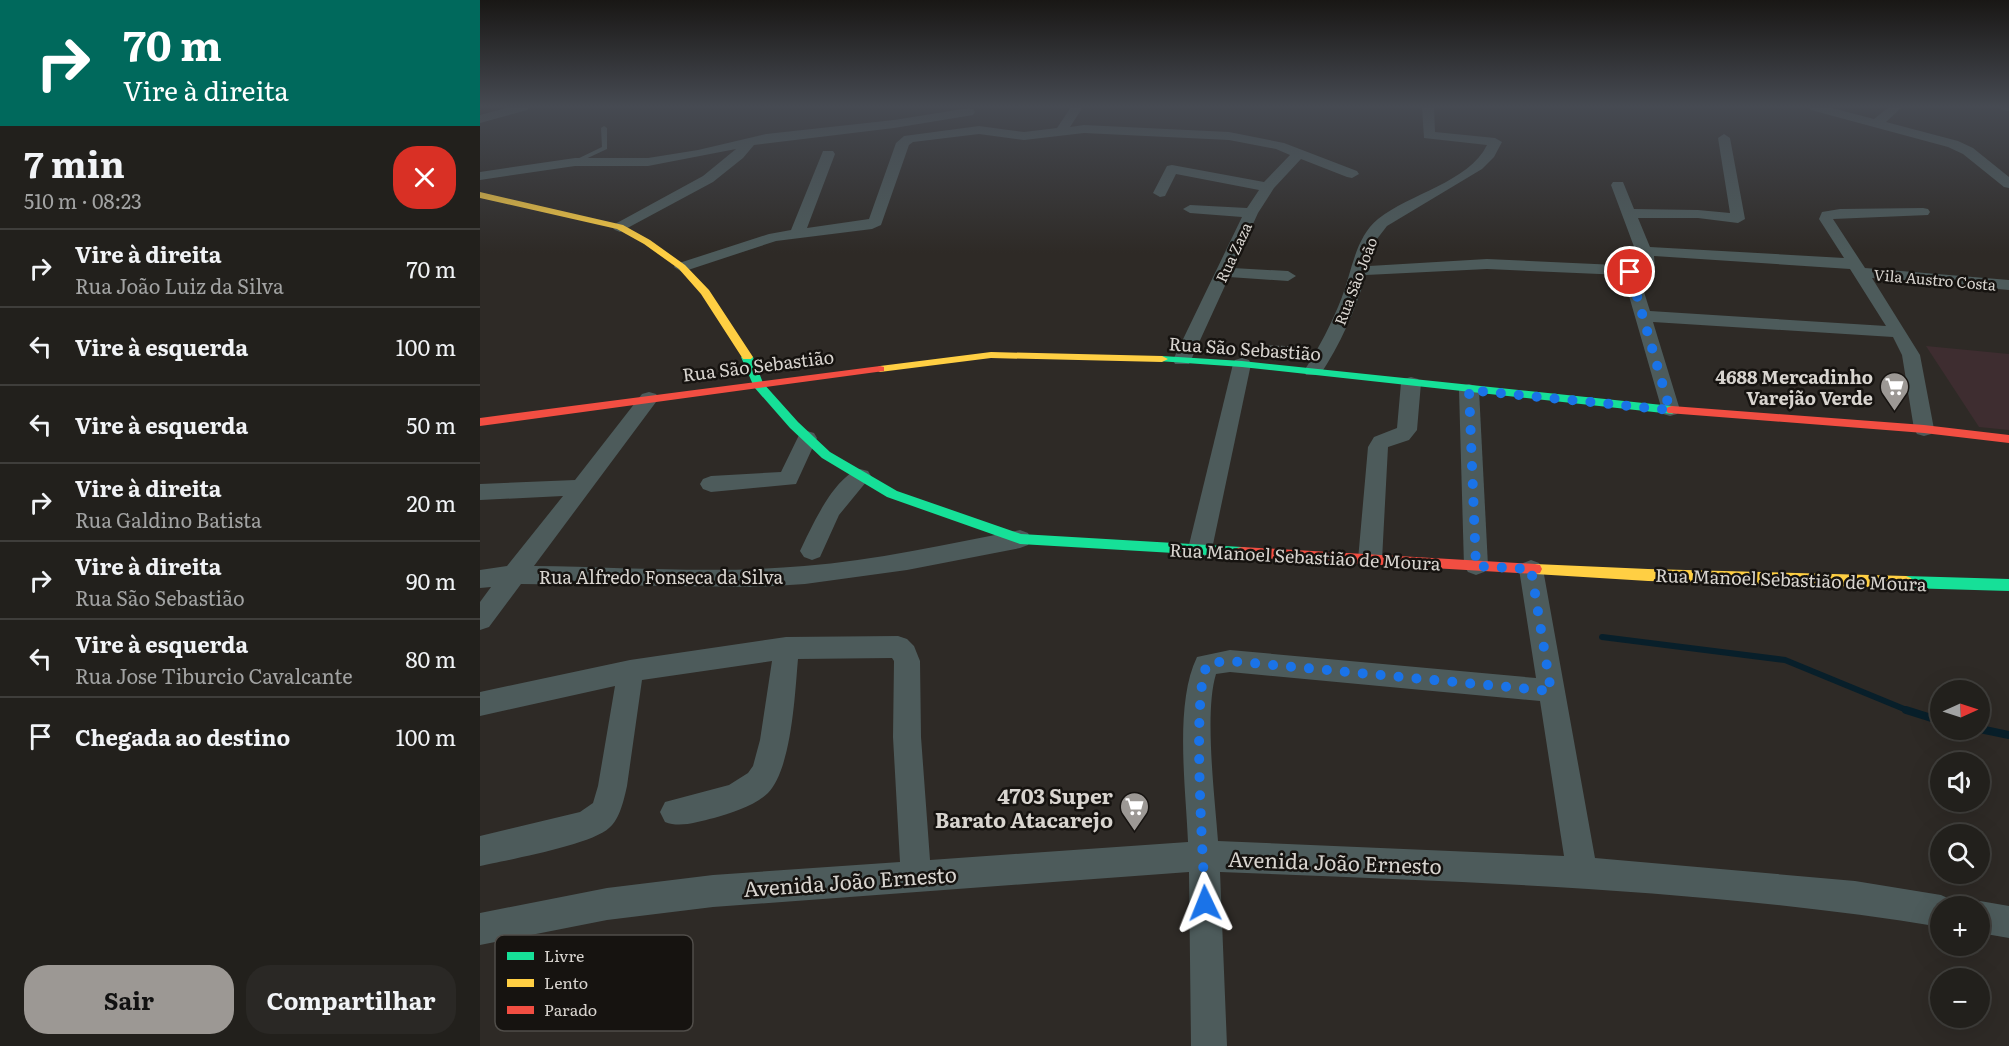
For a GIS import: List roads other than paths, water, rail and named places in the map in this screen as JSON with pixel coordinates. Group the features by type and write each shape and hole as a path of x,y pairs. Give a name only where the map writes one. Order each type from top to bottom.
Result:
{"street":[{"path":"480,176 575,162 648,162 687,156"},
{"path":"620,227 725,167 738,156"},
{"path":"798,232 827,156"},
{"path":"682,267 758,241 798,232 856,227 876,222 897,156"},
{"name":"Rua Zaza","path":"1182,360 1251,213 1267,187 1296,156"},
{"path":"1303,156 1352,174"},
{"name":"Rua São João","path":"1313,371 1328,349 1359,271 1368,238 1378,227 1400,211 1477,168 1488,156"},
{"path":"1629,213 1698,214 1738,219 1727,156"},
{"path":"1973,156 2009,184"},
{"path":"1160,193 1172,169 1267,187"},
{"path":"1359,271 1487,264 1570,266 1630,272 1647,268 1644,251 1618,185"},
{"name":"Rua Manoel Sebastião de Moura","path":"480,195 620,227 648,242 682,267 705,292 747,357 759,384 807,438 826,454 892,494 1020,539 1531,569 2009,585"},
{"path":"1190,209 1251,213"},
{"path":"1923,212 1827,215 1828,224 1899,332 1912,360 1924,429"},
{"name":"Vila Austro Costa","path":"1644,251 1858,268 2009,285"},
{"path":"1223,272 1288,276"},
{"path":"1630,272 1670,410"},
{"path":"1643,316 1899,332"},
{"name":"Rua São Sebastião","path":"480,422 649,398 991,355 1182,360 1242,364 1670,410 1924,429 2009,439"},
{"path":"1200,549 1242,364"},
{"path":"1370,560 1377,453 1381,442 1402,435 1407,430 1411,383"},
{"path":"1469,390 1476,566"},
{"path":"480,620 649,398"},
{"path":"711,484 788,479 807,438"},
{"path":"812,551 830,511 860,476"},
{"path":"480,492 580,487"},
{"name":"Rua Alfredo Fonseca da Silva","path":"480,579 513,576 757,578 895,563 1020,539"},
{"path":"1531,569 1582,872"},
{"path":"480,704 630,671 786,648 891,646 902,649 907,661 908,737 916,875"},
{"path":"675,812 716,803 754,787 764,777 771,753 780,702 786,648"},
{"path":"1209,1046 1199,750 1200,698 1203,673 1209,663 1230,661 1551,691"},
{"path":"480,851 580,827 592,823 602,814 613,782 630,671"},
{"name":"Avenida João Ernesto","path":"480,929 619,902 713,891 1204,856 1582,872 1855,897 1930,909"},
{"path":"1990,919 2009,922"}],"lane":[{"path":"575,162 588,156"}],"waterway":[{"path":"1602,637 1785,660 1908,711"},
{"path":"1908,711 1930,718"},
{"path":"1990,731 2009,735"}],"place":[{"name":"4688 Mercadinho Varejão Verde","path":"1894,412"},
{"name":"4703 Super Barato Atacarejo","path":"1134,832"}]}
